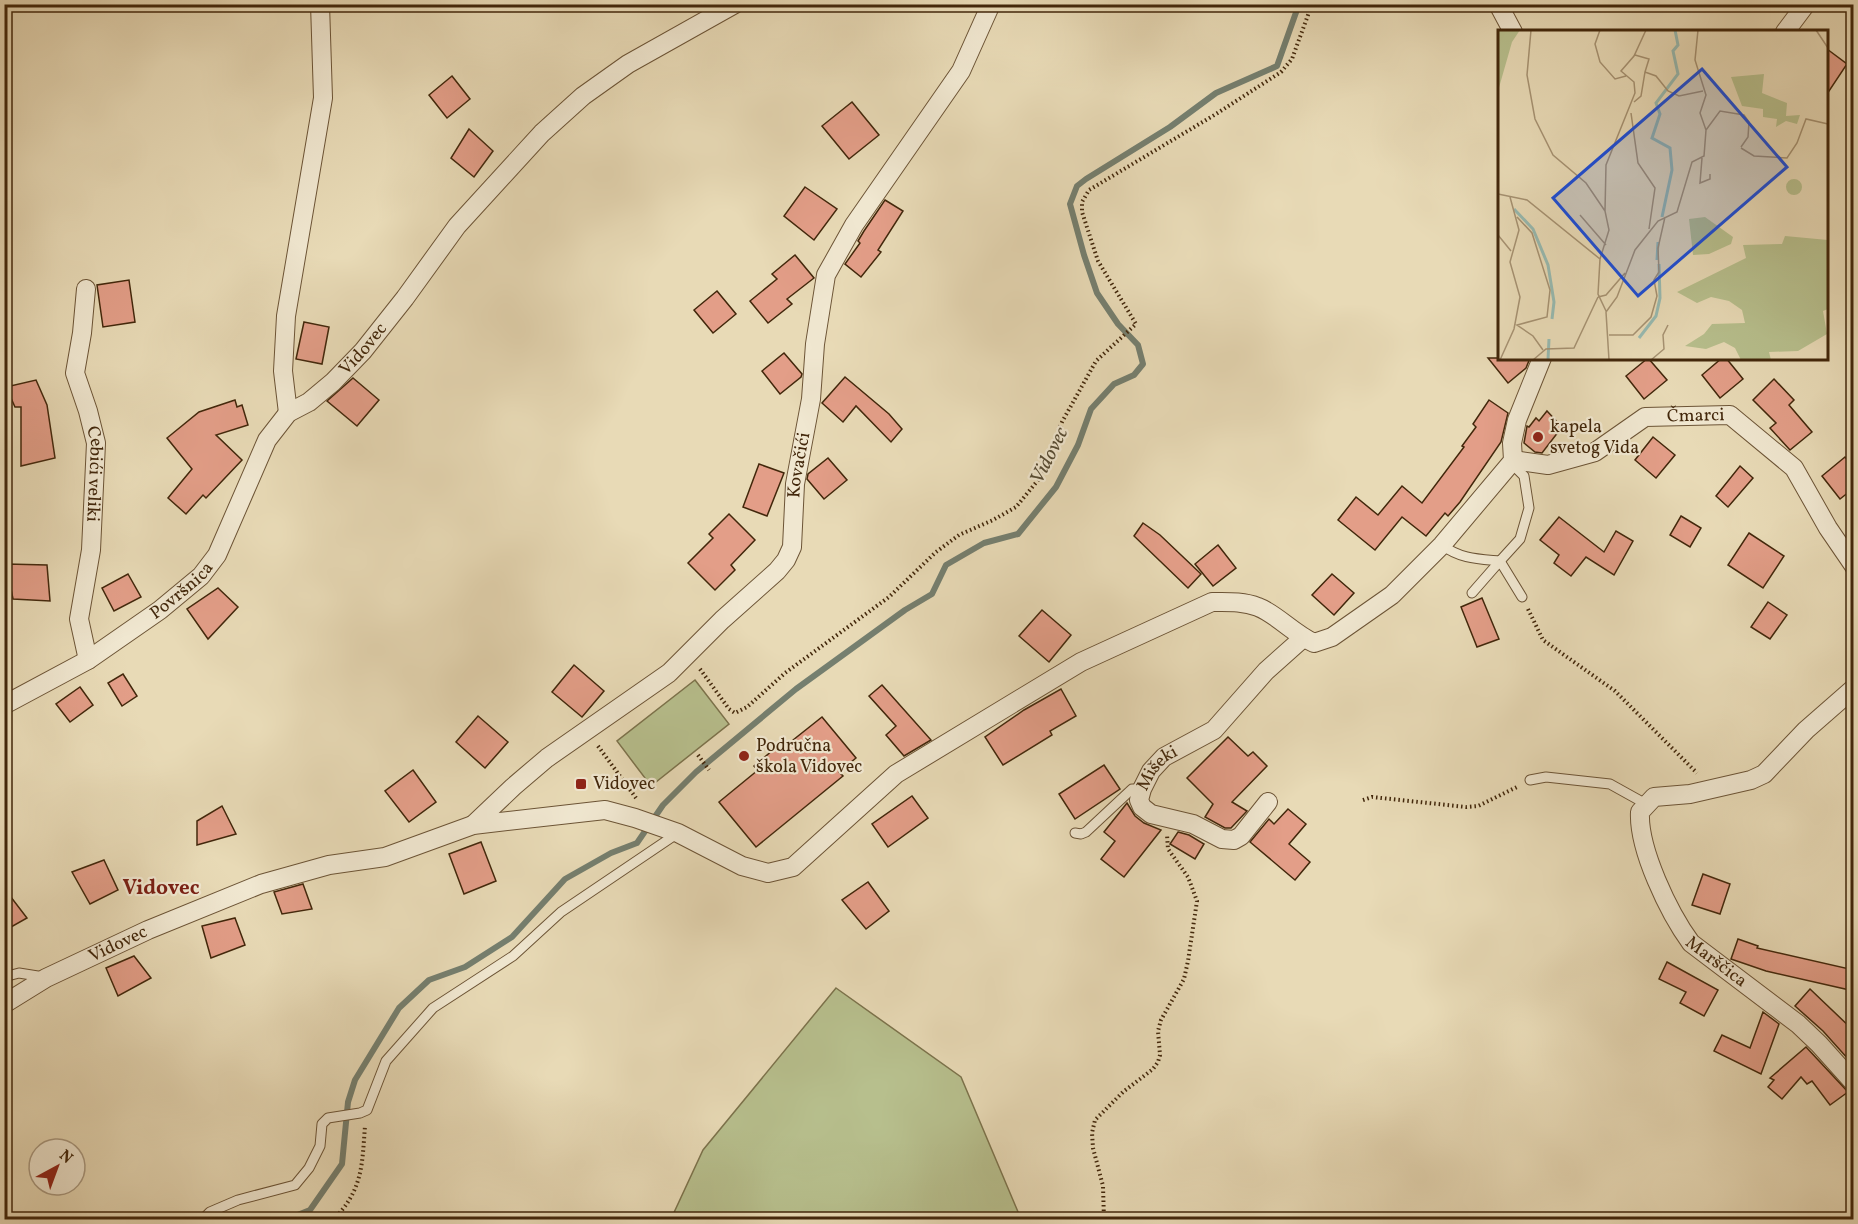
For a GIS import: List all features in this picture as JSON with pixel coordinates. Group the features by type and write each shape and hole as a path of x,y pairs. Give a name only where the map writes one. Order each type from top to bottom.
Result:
{"street":[{"path":"288,413 283,371 286,316 323,98 320,4"},
{"name":"Vidovec","path":"288,413 309,402 333,382 363,351 457,226 542,133 583,96 628,64 735,4"},
{"name":"Kovačići","path":"473,825 547,758 669,673 786,560 792,547 795,484 811,399 826,276 854,225 961,71 992,4"},
{"path":"1498,4 1512,30"},
{"path":"1786,30 1806,4"},
{"name":"Cebići veliki","path":"86,289 75,373 96,444 91,550 80,619 87,660"},
{"path":"678,833 742,866 768,873 793,867 896,774 1080,662 1212,602 1233,602 1260,607 1303,638 1314,643 1332,637 1392,595 1442,545 1512,461 1512,443 1518,420 1541,360"},
{"name":"Površnica","path":"4,705 87,660 160,610 201,576 218,555 267,440 288,413"},
{"name":"Čmarci","path":"1512,461 1548,465 1595,452 1646,417 1730,415 1794,468 1828,528 1854,566"},
{"name":"Mišeki","path":"1268,802 1241,836 1234,840 1222,839 1193,825 1151,814 1142,807 1139,800 1151,771 1164,757 1214,730 1266,670 1303,638"},
{"path":"1646,804 1654,797 1690,794 1751,780 1764,774 1806,730 1854,688"},
{"name":"Marščica","path":"1646,804 1640,812 1642,838 1664,896 1687,938 1701,952 1798,1024 1854,1083"},
{"name":"Vidovec","path":"4,1004 46,978 148,930 261,884 329,865 385,857 473,825 605,810 678,833"}],"lane":[{"path":"1472,593 1520,539 1529,508 1524,476 1512,461"},
{"path":"1442,545 1452,553 1465,557 1500,561"},
{"path":"1500,561 1522,597"},
{"path":"1530,780 1546,777 1611,784 1646,804"},
{"path":"1075,833 1086,832 1132,789 1142,789"},
{"path":"202,1220 210,1212 238,1200 295,1185 309,1168 320,1146 322,1124 328,1118 336,1115 364,1112 386,1061 433,1008 513,956 561,912 678,833"},
{"path":"4,977 19,973 46,978"}],"path":[{"path":"689,653 729,709 735,713 747,707 786,672 889,597 936,552 959,535 1016,507 1039,479 1062,422 1096,361 1136,324 1120,301 1098,261 1082,212 1082,202 1089,190 1281,72 1292,59 1312,4"},
{"path":"1522,597 1543,640 1615,691 1712,788"},
{"path":"698,755 709,770"},
{"path":"612,764 641,807 638,819"},
{"path":"1363,800 1372,797 1466,807 1478,806 1530,780"},
{"path":"1104,1220 1103,1186 1093,1148 1092,1133 1095,1120 1158,1062 1160,1055 1158,1031 1161,1020 1184,979 1188,961 1197,901 1188,877 1168,849 1166,843 1168,820"},
{"path":"333,1220 345,1208 360,1177 364,1112"}],"green space":[{"path":"695,680 729,724 651,786 617,741"},
{"path":"836,988 961,1077 1021,1219 671,1219 703,1150"}],"building":[{"path":"1828,50 1847,64 1828,92"},
{"path":"452,76 470,99 447,118 429,95"},
{"path":"852,102 879,135 849,159 822,126"},
{"path":"469,129 493,151 474,177 451,158"},
{"path":"805,187 837,209 814,240 784,216"},
{"path":"885,200 903,211 878,250 881,252 861,277 845,264"},
{"path":"795,255 814,278 787,299 792,304 768,323 750,301 777,279 772,274"},
{"path":"129,280 135,322 103,327 97,285"},
{"path":"717,291 736,314 713,333 694,310"},
{"path":"304,322 329,327 322,364 296,359"},
{"path":"784,353 802,374 780,394 762,371"},
{"path":"1488,358 1529,360 1526,368 1508,383"},
{"path":"1646,360 1650,360 1667,380 1644,399 1626,376"},
{"path":"1720,360 1728,360 1743,379 1720,398 1702,375"},
{"path":"845,377 889,414 902,429 891,442 856,406 843,422 822,403"},
{"path":"353,378 379,400 357,426 327,401"},
{"path":"1774,379 1794,400 1789,405 1812,432 1790,450 1770,428 1776,423 1753,400"},
{"path":"36,380 47,405 55,458 21,466 21,407 15,407 6,387"},
{"path":"235,400 237,407 242,405 248,425 216,435 242,460 206,498 203,495 186,514 168,498 192,469 167,438 199,412"},
{"path":"1489,400 1508,413 1501,442 1460,502 1448,516 1445,513 1426,536 1402,517 1375,550 1338,520 1356,497 1378,515 1402,486 1422,503 1464,447 1462,446 1476,427 1473,424"},
{"name":"kapela svetog Vida","path":"1547,411 1562,427 1542,453 1535,452 1524,443 1527,426 1529,427 1536,418 1539,421"},
{"path":"1653,437 1675,455 1656,478 1635,460"},
{"path":"1845,457 1854,468 1854,488 1840,499 1822,476"},
{"path":"828,458 847,480 824,499 807,479 808,474"},
{"path":"759,464 784,473 767,516 743,507"},
{"path":"1740,466 1753,478 1728,507 1716,496"},
{"path":"729,514 755,540 731,565 735,570 715,590 688,563 713,538 709,534"},
{"path":"1681,516 1701,528 1690,547 1670,535"},
{"path":"1559,517 1604,552 1616,531 1633,541 1614,575 1586,557 1571,576 1554,563 1559,555 1540,540"},
{"path":"1143,523 1160,535 1201,574 1188,588 1134,536"},
{"path":"1749,533 1784,556 1763,588 1728,565"},
{"path":"1218,545 1236,568 1213,586 1195,564"},
{"path":"6,564 47,565 50,601 13,599"},
{"path":"128,574 141,597 114,611 102,588"},
{"path":"1332,574 1354,593 1334,615 1312,595"},
{"path":"218,588 238,607 208,639 187,609"},
{"path":"1482,598 1499,639 1477,647 1461,607"},
{"path":"1768,602 1787,615 1770,639 1751,627"},
{"path":"1042,610 1071,635 1049,662 1019,636"},
{"path":"574,665 604,691 582,717 552,692"},
{"path":"123,674 137,696 122,706 108,683"},
{"path":"882,685 931,740 904,756 886,735 896,726 869,696"},
{"path":"80,687 93,705 70,722 56,704"},
{"path":"1061,689 1076,716 1050,731 1052,735 1003,765 985,737 1024,710"},
{"path":"478,716 508,742 485,768 456,742"},
{"path":"822,717 856,758 839,772 843,776 756,847 719,802 758,770 754,766 785,740 788,744"},
{"path":"1228,737 1248,756 1253,752 1267,766 1232,802 1247,811 1231,828 1225,828 1205,817 1213,804 1187,778"},
{"path":"1104,765 1120,789 1075,819 1059,794"},
{"path":"413,770 436,802 409,822 385,791"},
{"path":"912,796 928,818 888,847 872,824"},
{"path":"1127,803 1135,816 1144,823 1161,830 1124,877 1101,859 1115,841 1104,832"},
{"path":"222,806 236,834 197,845 197,821"},
{"path":"1288,809 1306,824 1289,844 1310,862 1295,880 1250,842 1269,819 1274,824"},
{"path":"1178,832 1189,835 1204,844 1195,859 1170,844"},
{"path":"481,842 496,881 464,894 449,854"},
{"path":"104,860 118,890 90,904 72,872"},
{"path":"1703,874 1730,884 1720,914 1692,905"},
{"path":"868,882 889,911 866,929 842,900"},
{"path":"303,884 312,909 282,914 274,892"},
{"path":"4,888 27,918 4,931"},
{"path":"235,918 245,945 211,958 202,926"},
{"path":"1738,939 1758,946 1757,948 1854,970 1854,991 1766,971 1731,959"},
{"path":"134,956 151,978 118,996 106,968"},
{"path":"1667,962 1718,990 1704,1016 1680,1003 1686,992 1659,979"},
{"path":"1810,989 1854,1031 1854,1055 1849,1060 1823,1031 1795,1006"},
{"path":"1763,1012 1779,1024 1761,1074 1714,1051 1722,1035 1750,1048"},
{"path":"1806,1047 1848,1092 1830,1105 1812,1081 1807,1084 1801,1077 1782,1099 1768,1087 1774,1080 1770,1078"}],"waterway":[{"name":"Vidovec","path":"285,1220 310,1210 342,1164 348,1102 355,1080 399,1008 429,980 465,967 512,937 565,879 611,853 637,843 663,805 696,772 796,689 905,610 932,594 946,565 984,543 1018,534 1056,487 1078,445 1091,409 1114,384 1134,375 1143,364 1138,345 1118,324 1097,293 1070,204 1077,186 1170,127 1216,93 1277,66 1299,4"}],"place":[{"name":"kapela svetog Vida","path":"1538,437"},
{"name":"Područna škola Vidovec","path":"744,756"},
{"name":"Vidovec","path":"581,784"}],"district":[{"name":"Vidovec","path":"161,888"}]}
